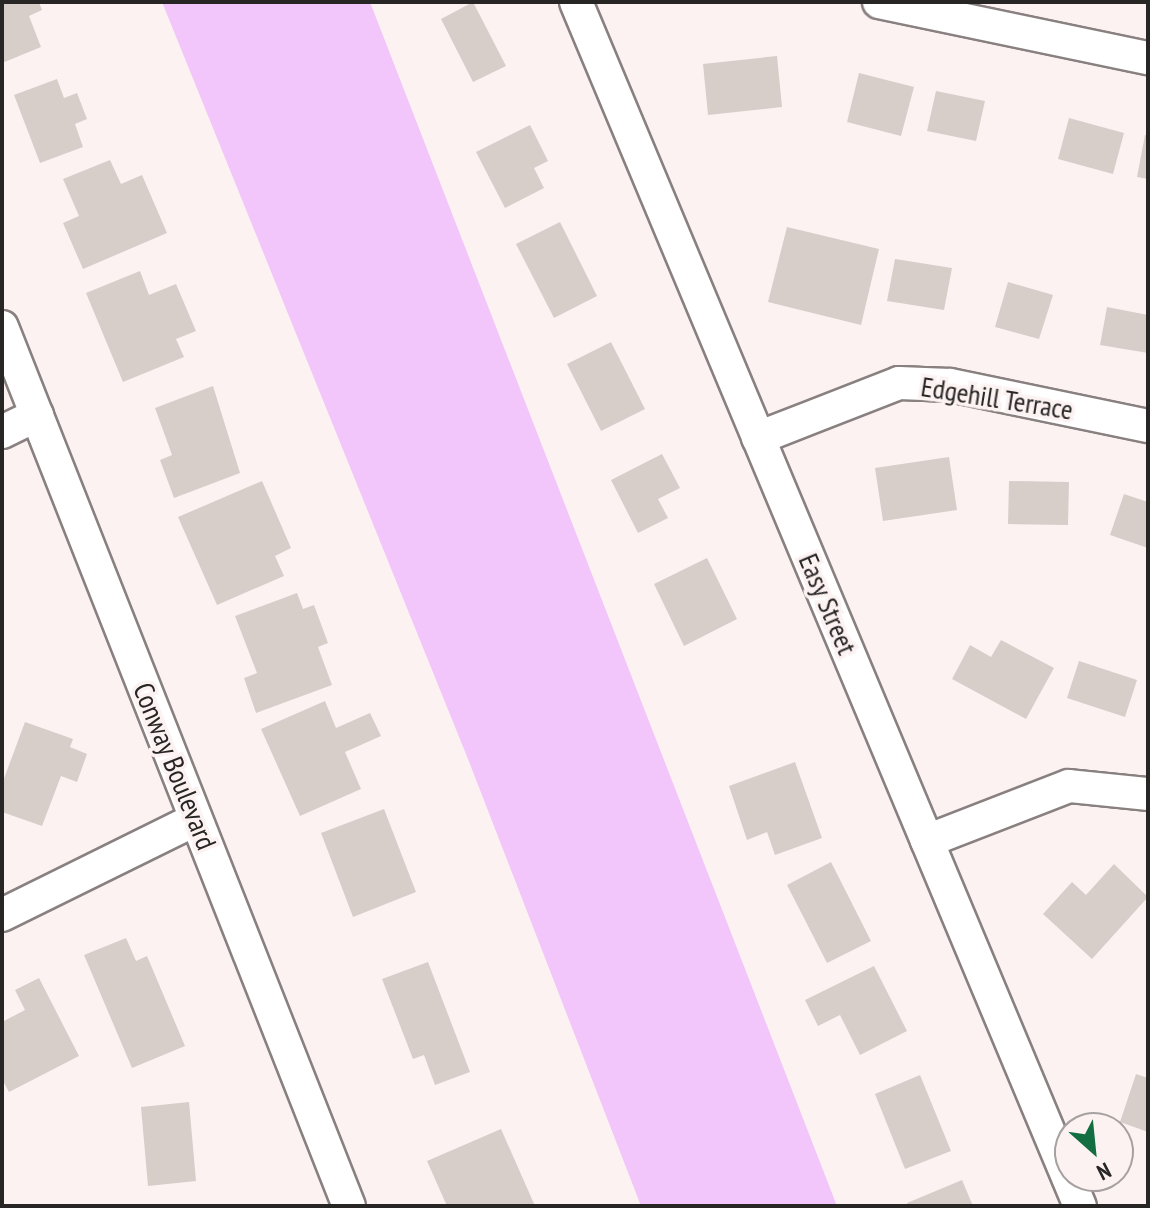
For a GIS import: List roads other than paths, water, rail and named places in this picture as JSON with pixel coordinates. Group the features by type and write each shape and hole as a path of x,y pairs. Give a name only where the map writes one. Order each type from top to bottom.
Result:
{"street":[{"path":"879,2 1148,58"},
{"name":"Easy Street","path":"584,4 758,438 1080,1206"},
{"name":"Conway Boulevard","path":"2,327 349,1206"},
{"name":"Edgehill Terrace","path":"758,438 899,383 950,385 1148,426"},
{"path":"2,432 37,415"},
{"path":"927,841 1069,786 1148,794"},
{"path":"2,915 196,819"}]}
